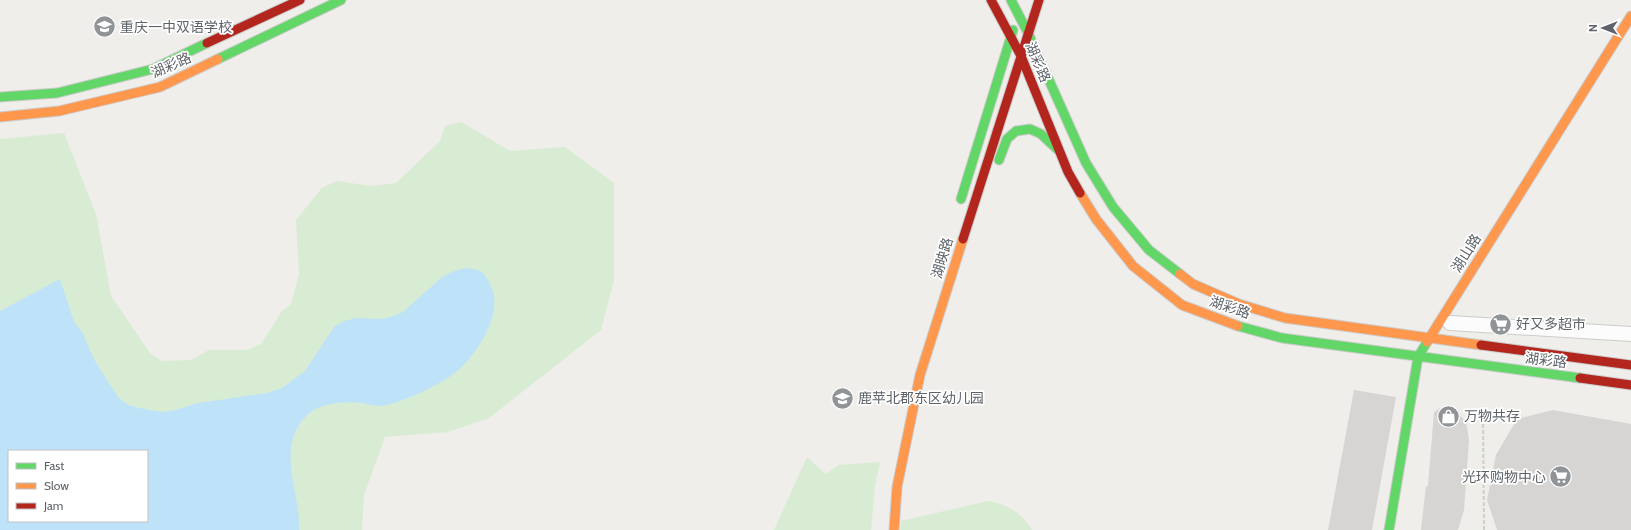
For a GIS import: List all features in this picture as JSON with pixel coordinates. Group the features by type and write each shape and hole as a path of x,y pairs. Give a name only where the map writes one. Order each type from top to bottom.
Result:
{"main road":[{"name":"湖彩路","path":"0,97 56,93 153,69 300,0"},
{"name":"湖彩路","path":"0,117 59,111 160,87 341,0"},
{"name":"湖彩路","path":"991,0 1021,56 1068,172 1096,220 1133,266 1182,304 1230,324 1282,338 1418,358 1631,384"},
{"name":"湖彩路","path":"1011,0 1028,33 1086,163 1112,207 1149,250 1193,284 1238,304 1285,318 1631,365"},
{"path":"958,208 1023,0"},
{"name":"湖映路","path":"894,530 897,487 920,375 1039,0"},
{"name":"湖山路","path":"1389,530 1418,358 1631,16"},
{"path":"975,201 996,169 1007,139 1016,131 1030,129 1041,134 1060,152"},
{"path":"1451,304 1450,322 1457,335 1470,343"}],"street":[{"path":"1450,322 1631,334"}],"path":[{"path":"1483,412 1484,530"}],"green space":[{"path":"461,122 510,151 565,147 614,183 614,280 601,330 489,418 448,432 385,437 364,495 362,530 0,530 0,139 64,133 96,214 111,296 150,353 162,361 191,360 209,350 247,350 261,344 282,311 291,304 299,275 296,220 322,188 337,181 370,186 396,183 440,141 445,126"},
{"path":"807,457 826,474 839,465 880,462 875,486 871,530 774,530"},
{"path":"988,501 1001,504 1013,510 1024,519 1032,530 900,530 901,521"}],"water":[{"path":"465,268 474,269 483,273 490,284 494,294 492,318 476,351 452,375 417,394 397,402 380,406 362,403 326,405 312,411 307,415 297,428 292,442 290,456 299,515 299,530 0,530 0,311 60,279 74,322 82,332 95,361 118,397 128,405 163,412 198,403 267,393 282,388 305,371 334,327 344,321 356,318 382,319 403,312 442,277 454,271"}],"building":[{"path":"1354,390 1396,397 1372,530 1328,530"},
{"path":"1442,407 1454,411 1466,421 1469,440 1464,510 1458,530 1421,530 1426,486 1428,486 1434,412"},
{"name":"光环购物中心","path":"1553,410 1631,424 1631,530 1497,530 1487,500 1496,455 1517,419"}],"traffic: fast":[{"path":"218,59 341,0"},
{"path":"1011,0 1028,33 1086,163 1113,207 1149,250 1180,274"},
{"path":"961,199 1013,30"},
{"path":"0,97 57,93 153,69 207,43"},
{"path":"999,160 1007,139 1016,131 1030,129 1041,134 1057,149"},
{"path":"1238,326 1282,338 1580,378"},
{"path":"1389,530 1418,357 1427,342"}],"traffic: slow":[{"path":"1427,342 1631,16"},
{"path":"0,117 59,111 160,87 218,59"},
{"path":"1080,193 1096,219 1133,266 1182,305 1238,326"},
{"path":"894,530 897,487 920,375 963,239"},
{"path":"1180,274 1193,284 1239,304 1285,318 1481,345"}],"traffic: jam":[{"path":"207,43 300,0"},
{"path":"991,0 1021,56 1068,172 1080,193"},
{"path":"963,239 1039,0"},
{"path":"1481,345 1631,365"},
{"path":"1580,378 1631,385"}],"place":[{"name":"重庆一中双语学校","path":"105,27"},
{"name":"好又多超市","path":"1500,324"},
{"name":"鹿苹北郡东区幼儿园","path":"842,398"},
{"name":"万物共存","path":"1448,416"},
{"name":"光环购物中心","path":"1561,477"}]}
